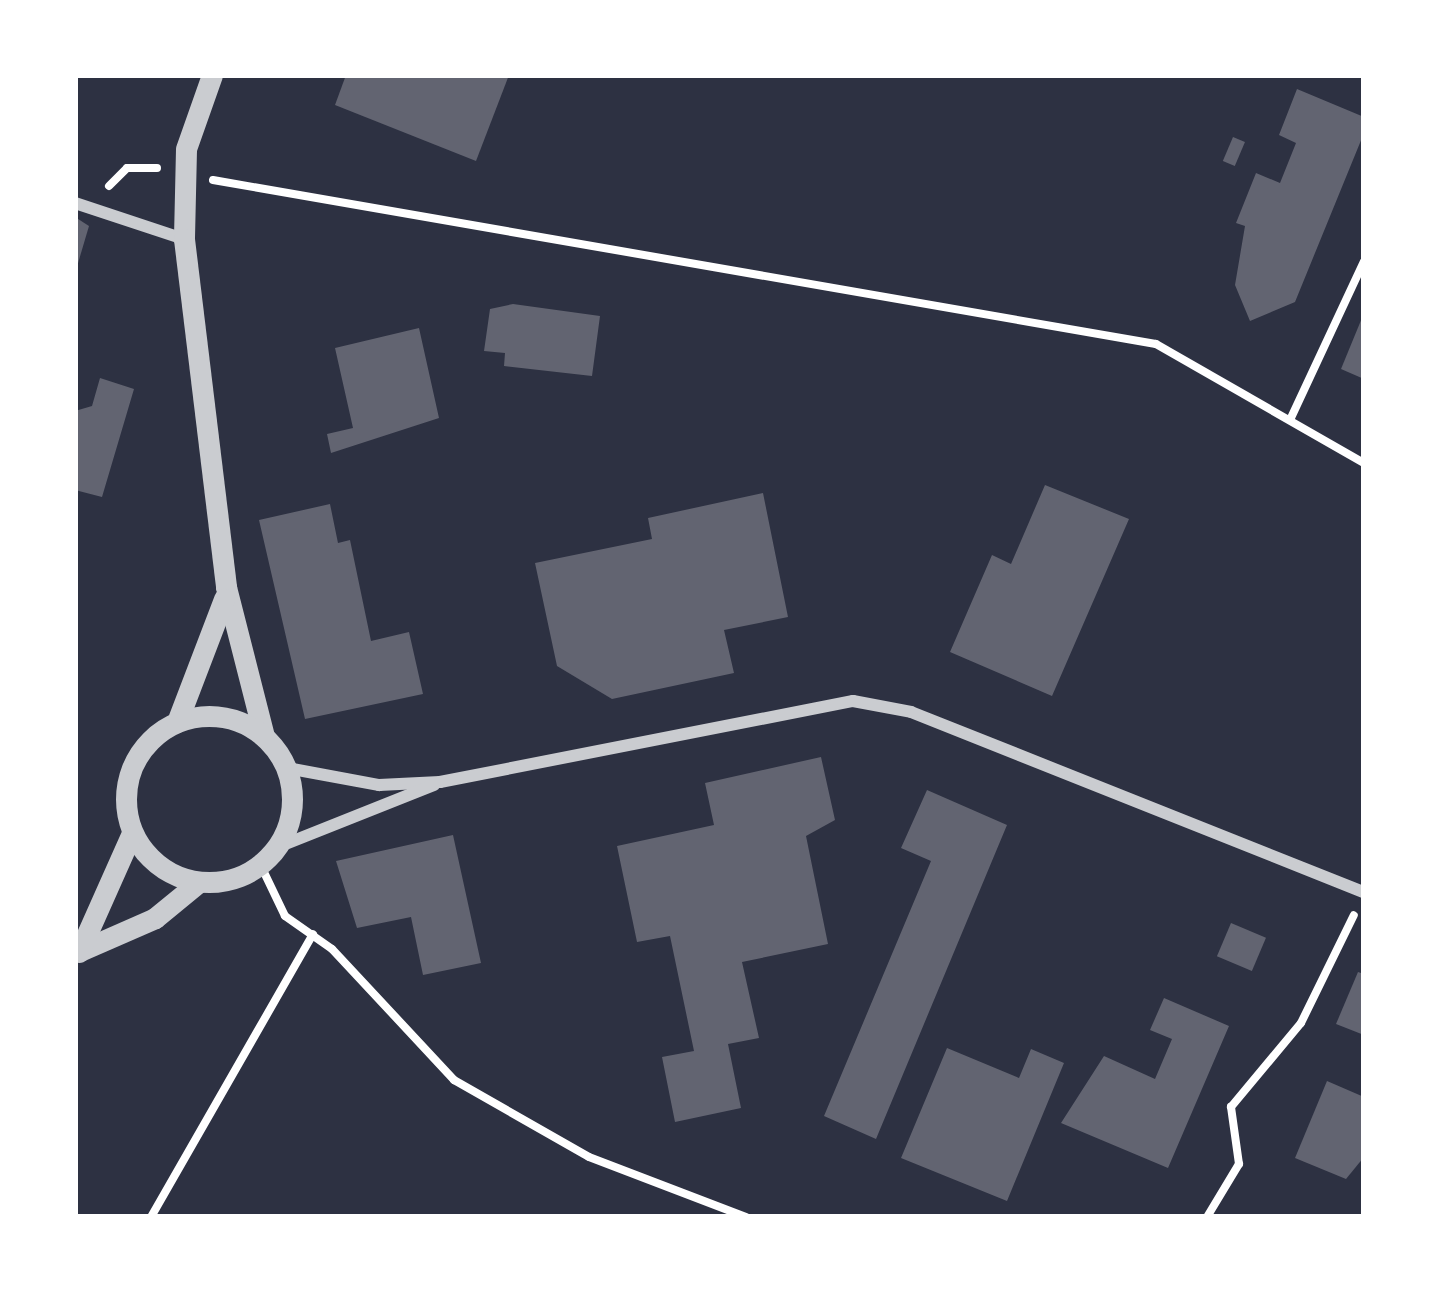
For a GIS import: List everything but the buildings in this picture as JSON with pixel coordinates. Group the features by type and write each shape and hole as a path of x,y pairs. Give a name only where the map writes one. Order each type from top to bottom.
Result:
{"street":[{"path":"212,75 185,174 184,239 226,587 264,736 286,768 292,808 278,847"},
{"path":"75,203 96,215 184,239"},
{"path":"199,882 159,866 132,833 125,796 135,759 177,722 199,685 226,587"},
{"path":"286,768 379,785 440,782 854,701 911,712 1364,895"},
{"path":"177,722 231,719 264,736"},
{"path":"77,954 154,918 199,882 261,864 278,847 440,782"},
{"path":"77,954 132,833"}],"path":[{"path":"96,215 128,168 185,174 1156,344 1364,463"},
{"path":"1290,420 1364,261"},
{"path":"261,864 285,916 313,934 408,1040 500,1112 746,1217"},
{"path":"1207,1217 1239,1164 1232,1107 1301,1023 1364,895"},
{"path":"151,1217 313,934"}]}
